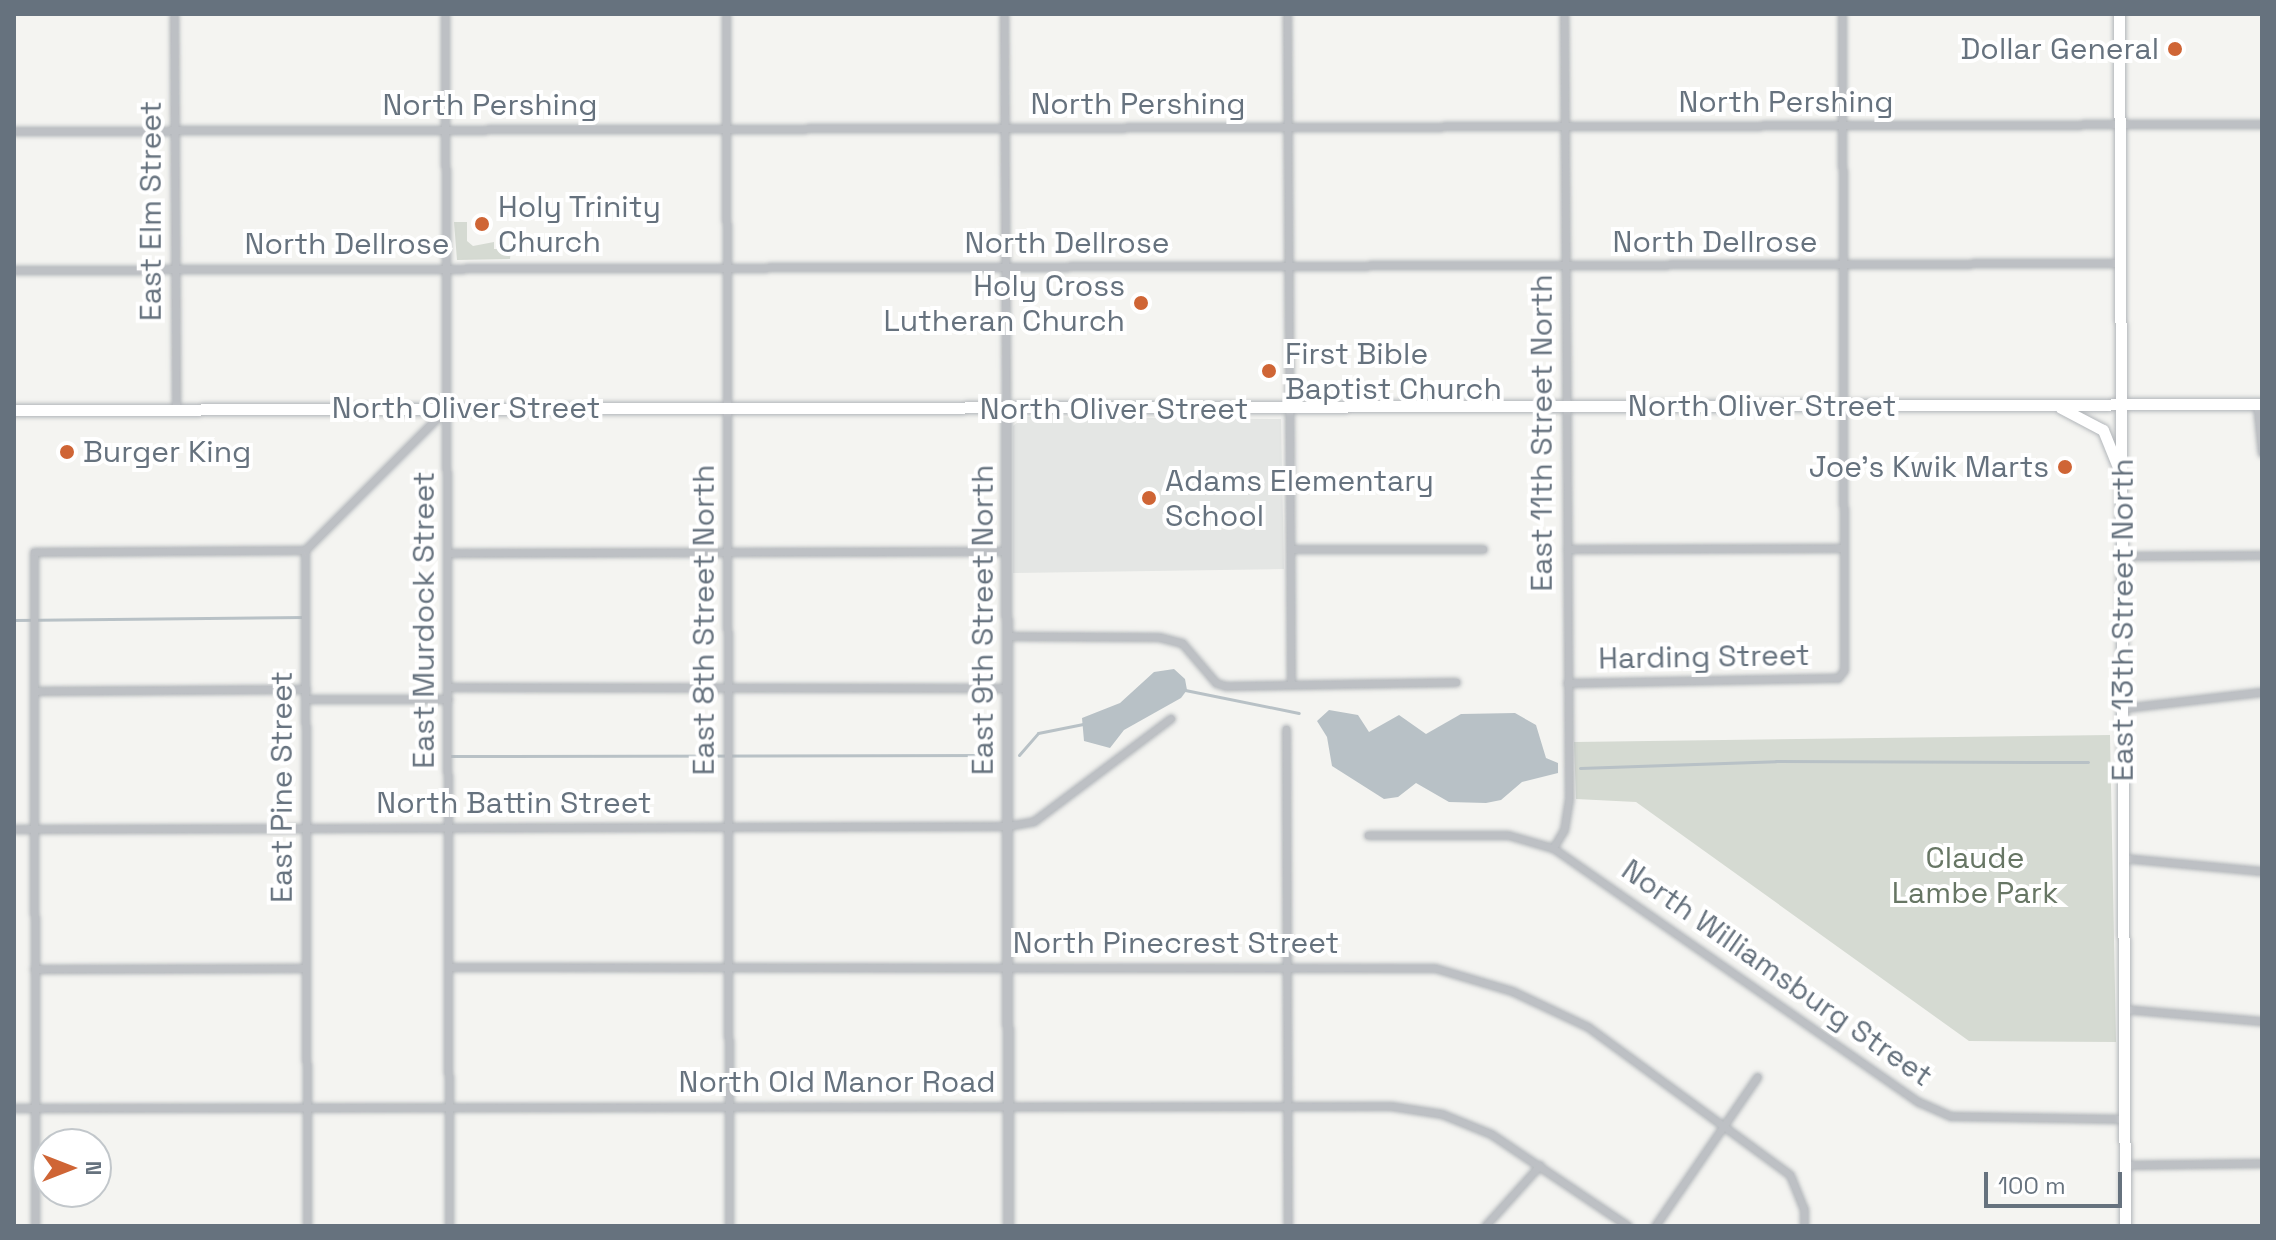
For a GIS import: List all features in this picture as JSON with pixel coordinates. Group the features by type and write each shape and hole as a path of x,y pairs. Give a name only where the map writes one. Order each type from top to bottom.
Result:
{"main road":[{"name":"East 13th Street North","path":"2119,14 2125,1226"},
{"name":"North Oliver Street","path":"14,410 448,407 1006,410 2260,404"},
{"path":"2053,405 2103,430 2122,477"}],"street":[{"name":"East Elm Street","path":"174,14 176,409"},
{"name":"East Murdock Street","path":"445,14 449,1226"},
{"name":"East 8th Street North","path":"726,14 729,1226"},
{"name":"East 9th Street North","path":"1004,14 1008,1226"},
{"path":"1287,14 1291,684"},
{"name":"East 11th Street North","path":"1553,848 1568,816 1564,14"},
{"path":"1567,549 1844,548 1842,14"},
{"name":"North Pershing","path":"14,131 2262,124"},
{"name":"North Dellrose","path":"14,270 2121,263"},
{"path":"2260,404 2262,453"},
{"path":"35,1226 34,552 305,550 448,407"},
{"name":"Harding Street","path":"1567,683 1842,676 1844,548"},
{"path":"1291,549 1483,549"},
{"name":"East Pine Street","path":"305,550 307,1226"},
{"path":"448,553 1007,551"},
{"path":"2123,556 2262,555"},
{"path":"1007,636 1159,637 1182,643 1216,683 1456,682"},
{"path":"448,687 1007,688"},
{"path":"34,691 306,689"},
{"path":"2123,708 2262,692"},
{"path":"306,699 448,699"},
{"name":"North Battin Street","path":"14,829 1007,826 1034,821 1171,718"},
{"path":"1286,729 1288,1226"},
{"path":"1368,835 1497,834 1553,848"},
{"name":"North Williamsburg Street","path":"1553,848 1919,1102 1951,1116 2125,1119"},
{"path":"2124,858 2262,871"},
{"name":"North Pinecrest Street","path":"449,967 1435,968 1512,991 1588,1027 1725,1124 1790,1175 1804,1209 1804,1226"},
{"path":"34,969 306,968"},
{"path":"2124,1009 2262,1021"},
{"path":"1655,1226 1757,1077"},
{"name":"North Old Manor Road","path":"14,1108 1391,1106 1442,1114 1491,1134 1628,1226"},
{"path":"2125,1165 2262,1163"},
{"path":"1485,1226 1540,1165"}],"shaded area":[{"name":"Adams Elementary School","path":"1024,417 1281,419 1284,569 1013,573 1013,426"},
{"path":"1174,669 1185,679 1187,690 1181,698 1124,730 1110,748 1084,741 1082,718 1120,703 1154,672"},
{"path":"1329,710 1358,715 1369,732 1399,715 1426,734 1461,714 1515,713 1536,725 1546,758 1558,763 1558,773 1522,782 1501,800 1486,803 1449,802 1416,783 1398,797 1384,799 1332,766 1327,737 1317,721"}],"green space":[{"path":"454,222 467,222 467,241 473,246 494,242 494,249 511,249 510,259 457,260"},
{"name":"Claude Lambe Park","path":"2110,735 2116,1042 1969,1041 1636,802 1576,799 1574,742"}],"waterway":[{"path":"14,620 306,617"},
{"path":"1185,690 1299,713"},
{"path":"1019,755 1038,733 1083,724"},
{"path":"448,756 992,755"},
{"path":"1580,768 1776,761 2088,762"}],"place":[{"name":"Dollar General","path":"2175,49"},
{"name":"Holy Trinity Church","path":"482,224"},
{"name":"Holy Cross Lutheran Church","path":"1141,303"},
{"name":"First Bible Baptist Church","path":"1269,371"},
{"name":"Burger King","path":"67,452"},
{"name":"Joe's Kwik Marts","path":"2065,467"},
{"name":"Adams Elementary School","path":"1149,498"}]}
